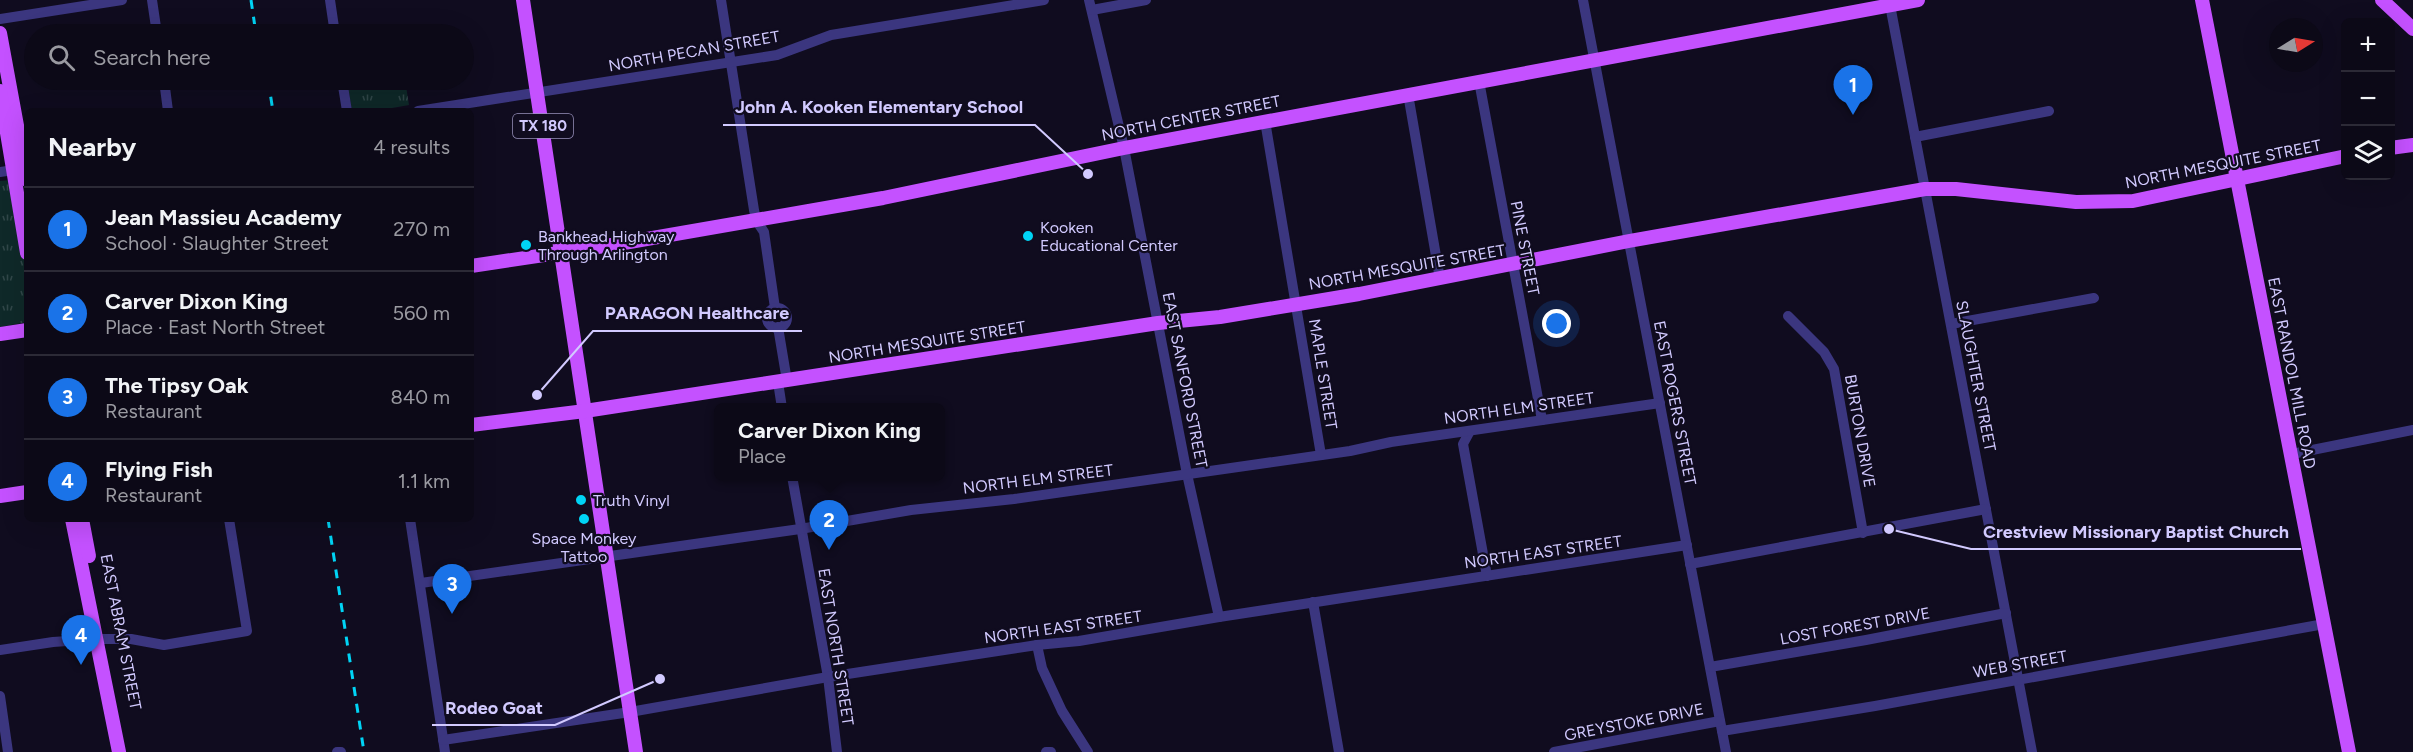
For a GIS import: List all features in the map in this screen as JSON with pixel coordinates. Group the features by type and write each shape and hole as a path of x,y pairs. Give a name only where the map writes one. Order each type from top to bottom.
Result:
{"main road":[{"name":"TX 180","path":"523,0 636,752"},
{"name":"NORTH CENTER STREET","path":"474,266 562,253 883,198 1265,121 1918,0"},
{"name":"EAST RANDOL MILL ROAD","path":"2202,0 2349,752"},
{"path":"2382,0 2413,29"},
{"path":"0,33 24,226"},
{"path":"0,91 18,172"},
{"path":"2395,147 2413,145"},
{"name":"NORTH MESQUITE STREET","path":"474,425 585,411 1158,323 1220,317 1359,294 1629,241 1925,189 1956,189 2076,202 2133,201 2341,157"},
{"path":"0,334 24,330"},
{"path":"0,496 24,492"},
{"name":"EAST ABRAM STREET","path":"73,522 127,752"},
{"name":"EAST ABRAM STREET","path":"82,522 119,752"}],"street":[{"path":"0,19 122,0"},
{"path":"152,0 156,24"},
{"path":"330,0 334,24"},
{"path":"721,0 756,220 764,232 775,308 782,310 786,315 785,322 778,327 783,381 782,403"},
{"name":"NORTH PECAN STREET","path":"438,108 777,55 831,35 1044,0"},
{"path":"1090,5 1146,0"},
{"name":"EAST ROGERS STREET","path":"1583,0 1726,752"},
{"name":"EAST SANFORD STREET","path":"1090,5 1124,148 1187,474 1219,617"},
{"name":"SLAUGHTER STREET","path":"1890,5 2032,752"},
{"name":"PINE STREET","path":"1479,81 1542,420"},
{"path":"165,90 168,108"},
{"path":"344,90 347,108"},
{"path":"1408,94 1440,279"},
{"path":"1915,137 2049,111"},
{"name":"MAPLE STREET","path":"1265,121 1321,455"},
{"path":"1951,324 2094,298"},
{"name":"BURTON DRIVE","path":"1788,316 1824,352 1834,369 1863,533"},
{"name":"NORTH ELM STREET","path":"420,583 800,530 911,510 1321,455 1391,442 1660,403"},
{"path":"2292,454 2413,430"},
{"path":"1470,431 1463,444 1487,576"},
{"name":"EAST NORTH STREET","path":"793,481 828,677 837,752"},
{"path":"1690,564 1986,509"},
{"path":"0,651 53,642 101,639 131,639 164,645 247,631 229,522"},
{"path":"410,522 445,752"},
{"name":"NORTH EAST STREET","path":"443,740 630,712 828,677 1037,645 1079,641 1313,602 1687,545"},
{"path":"1313,602 1339,752"},
{"name":"LOST FOREST DRIVE","path":"1710,667 2006,613"},
{"name":"WEB STREET","path":"1721,726 2018,679 2324,624"},
{"path":"1037,645 1042,668 1062,711 1088,752"},
{"path":"0,696 8,752"},
{"name":"GREYSTOKE DRIVE","path":"1554,752 1721,726"}],"green space":[{"path":"349,90 407,90 409,105 392,108 352,108"},
{"path":"12,180 24,257 24,323 0,327 0,181"}],"railway":[{"path":"251,0 255,24"},
{"path":"270,90 273,108"},
{"path":"328,522 364,752"}],"place":[{"name":"Jean Massieu Academy","path":"1853,115"},
{"name":"John A. Kooken Elementary School","path":"1088,174"},
{"name":"Kooken Educational Center","path":"1028,236"},
{"name":"Bankhead Highway Through Arlington","path":"526,245"},
{"name":"PARAGON Healthcare","path":"537,395"},
{"name":"Truth Vinyl","path":"581,500"},
{"name":"Space Monkey Tattoo","path":"584,519"},
{"name":"Crestview Missionary Baptist Church","path":"1889,529"},
{"name":"Carver Dixon King","path":"829,550"},
{"name":"The Tipsy Oak","path":"452,614"},
{"name":"Flying Fish","path":"81,665"},
{"name":"Rodeo Goat","path":"660,679"}]}
